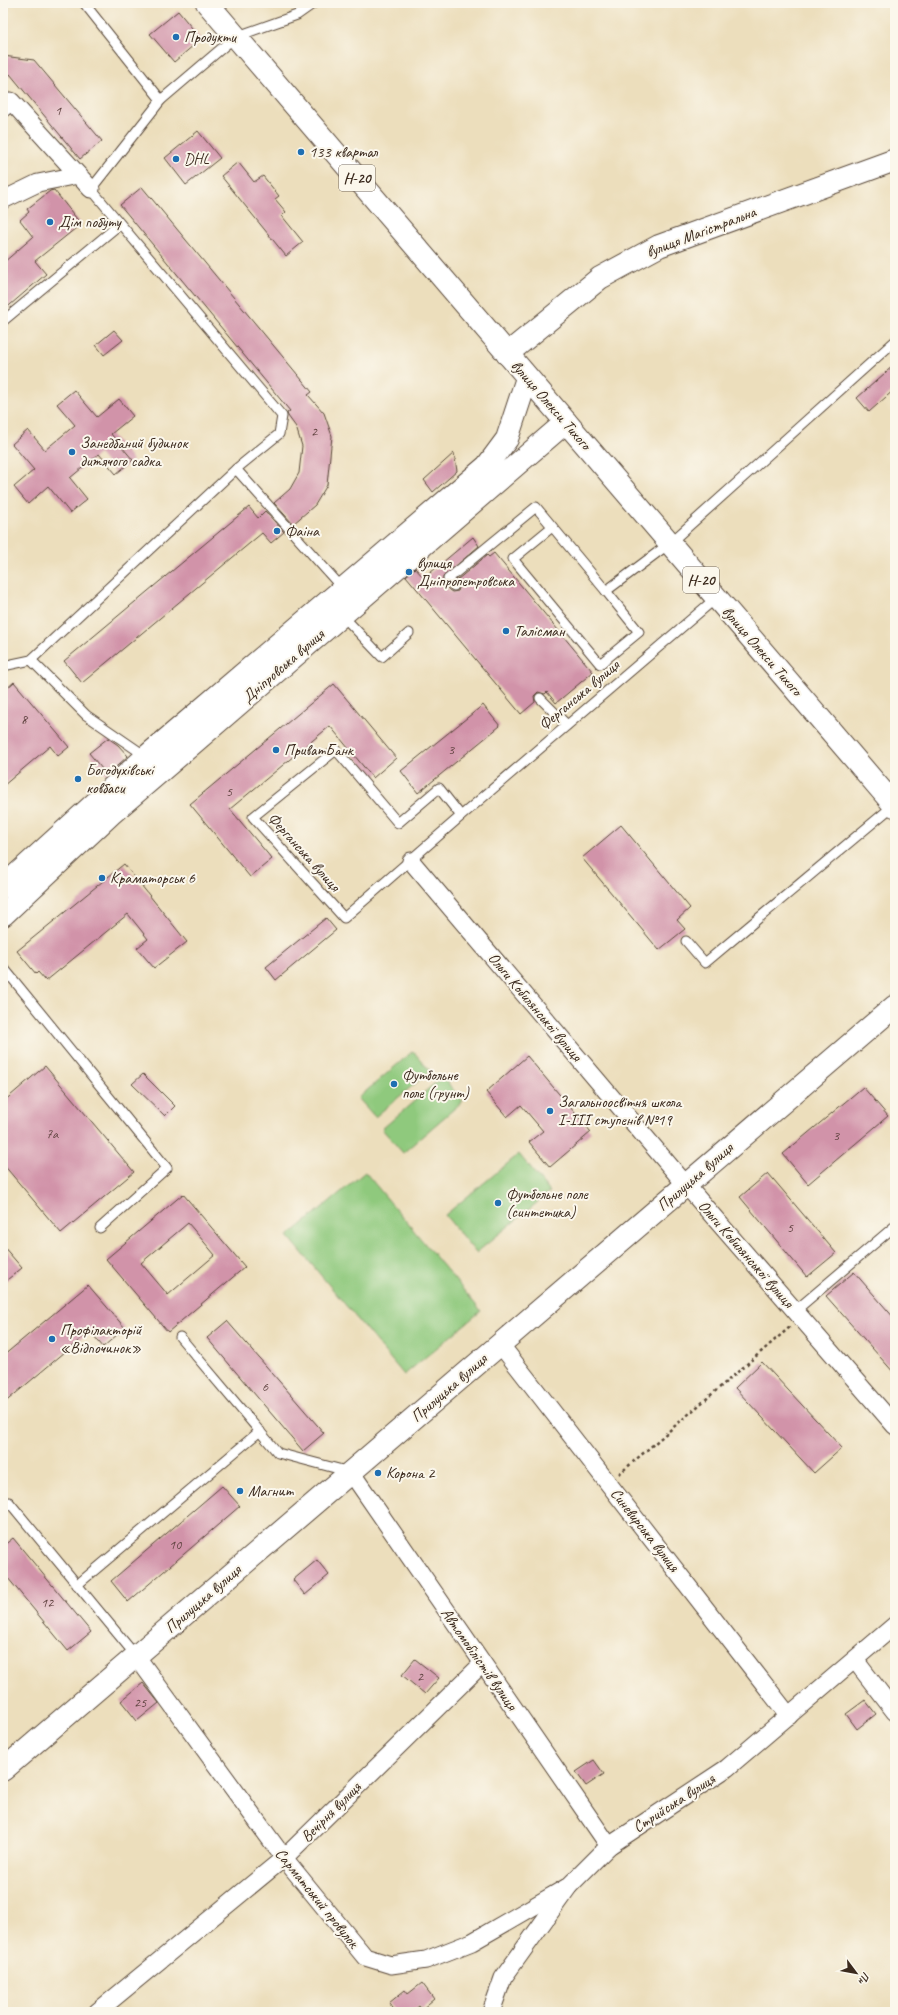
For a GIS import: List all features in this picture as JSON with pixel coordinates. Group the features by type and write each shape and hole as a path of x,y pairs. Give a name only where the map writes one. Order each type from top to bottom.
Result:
{"street":[{"name":"вулиця Олекси Тихого","path":"208,3 235,37 895,806"},
{"path":"3,108 11,101 91,189"},
{"name":"вулиця Магістральна","path":"507,354 600,278 659,246 895,160"},
{"path":"3,200 38,183 78,175"},
{"name":"Дніпровська вулиця","path":"347,602 487,466 507,439 527,378"},
{"name":"Дніпровська вулиця","path":"3,887 566,422"},
{"name":"Дніпровська вулиця","path":"3,915 111,814 153,764"},
{"name":"Ольги Кобилянської вулиця","path":"411,861 686,1185 895,1426"},
{"name":"Прилуцька вулиця","path":"3,1770 137,1657 895,1006"},
{"name":"Синевирська вулиця","path":"500,1344 789,1716"},
{"name":"Автомобілістів вулиця","path":"351,1472 608,1846"},
{"name":"Стрийська вулиця","path":"491,2012 503,1978 570,1886 608,1846 727,1768 895,1625"},
{"name":"Сарматський провулок","path":"137,1657 284,1858 365,1957 391,1965 426,1960 472,1942 570,1886"},
{"path":"855,1660 895,1712"},
{"name":"Вечірня вулиця","path":"97,2012 284,1858 482,1664"}],"lane":[{"path":"84,3 161,100"},
{"path":"3,666 31,660 236,469 279,434 282,416 91,189 161,100 235,37 297,15 314,3"},
{"path":"3,322 120,224"},
{"path":"606,591 670,543 895,341"},
{"path":"236,469 347,602 382,657 409,633"},
{"path":"454,586 448,579 536,507 639,632 600,664 513,560 552,527"},
{"name":"Ферганська вулиця","path":"461,816 439,788 398,823 336,750 253,817 344,918 716,598"},
{"path":"31,660 86,715 153,764"},
{"path":"540,698 567,725"},
{"path":"686,941 705,963 895,806"},
{"path":"3,967 167,1168 100,1228"},
{"path":"798,1314 895,1226"},
{"path":"180,1337 278,1453 351,1472"},
{"path":"77,1585 260,1431"},
{"path":"3,1502 10,1502 137,1657"}],"path":[{"path":"617,1476 798,1314"}],"green space":[{"name":"Футбольне поле (грунт)","path":"413,1051 430,1071 375,1117 358,1098"},
{"path":"442,1077 463,1101 403,1153 382,1129"},
{"name":"Футбольне поле (синтетика)","path":"519,1154 550,1192 476,1253 445,1215"},
{"path":"365,1172 481,1311 404,1375 288,1236"}],"building":[{"name":"Продукти","path":"178,11 201,39 174,62 150,34"},
{"path":"3,56 34,60 102,141 80,159 10,74 3,80"},
{"path":"198,131 220,158 186,185 165,158"},
{"path":"238,162 254,182 263,176 279,196 275,199 286,212 282,216 303,242 286,256 221,176"},
{"path":"142,187 312,392 308,395 324,413 332,436 327,485 315,505 293,524 274,503 290,489 299,473 302,446 296,427 288,416 287,413 290,411 120,205"},
{"path":"54,190 81,224 35,261 46,274 3,311 3,263 33,237 20,220 29,212 27,209 50,191"},
{"path":"114,330 123,340 104,355 96,345"},
{"path":"895,364 895,389 869,412 857,398"},
{"name":"Занедбаний будинок дитячого садка","path":"74,390 97,417 119,399 133,416 111,434 133,460 116,474 99,454 70,478 87,499 70,513 48,486 28,504 14,487 34,470 12,444 28,430 45,450 75,425 57,404"},
{"path":"454,453 457,471 433,492 424,480"},
{"path":"249,507 258,518 265,511 284,532 271,543 262,533 82,683 64,661"},
{"name":"Талісман","path":"473,537 479,546 443,577 443,583 452,592 458,591 460,585 457,580 487,555 489,557 494,553 593,672 556,703 547,692 545,694 538,692 534,696 535,702 521,714 406,576 415,568 424,578"},
{"path":"14,682 69,747 58,756 50,746 3,786 3,692"},
{"path":"334,684 396,758 373,778 330,726 230,809 272,859 250,877 190,804"},
{"path":"483,705 500,726 418,793 401,771"},
{"path":"108,738 118,745 128,756 107,775 89,753"},
{"path":"621,825 690,908 677,920 685,929 659,950 582,858"},
{"path":"124,864 187,942 154,968 137,948 148,939 128,914 46,981 38,972 36,974 17,951"},
{"path":"326,918 336,930 276,980 266,967"},
{"name":"Загальноосвітня школа І-ІІІ ступенів №19","path":"527,1056 591,1132 550,1167 529,1142 543,1131 521,1105 507,1117 486,1092"},
{"path":"45,1066 134,1172 61,1233 3,1164 3,1102"},
{"path":"143,1074 175,1106 165,1116 132,1084"},
{"path":"863,1087 888,1116 808,1184 783,1154"},
{"path":"768,1173 836,1253 807,1277 740,1197"},
{"path":"183,1194 245,1267 168,1332 106,1259","holes":["188,1223 215,1255 168,1295 141,1263"]},
{"path":"3,1246 22,1268 3,1283"},
{"path":"854,1272 895,1319 895,1374 826,1296"},
{"name":"Профілакторій «Відпочинок»","path":"88,1285 125,1328 103,1347 90,1331 3,1404 3,1356"},
{"path":"227,1321 324,1433 303,1451 207,1338"},
{"path":"762,1362 842,1448 814,1473 735,1388"},
{"path":"222,1486 240,1506 128,1602 111,1581"},
{"path":"13,1538 91,1632 68,1651 3,1572 3,1546"},
{"path":"317,1560 329,1575 305,1595 293,1580"},
{"path":"415,1659 439,1678 425,1694 402,1675"},
{"path":"143,1683 159,1703 137,1721 121,1701"},
{"path":"865,1700 876,1714 857,1729 846,1714"},
{"path":"594,1760 604,1774 586,1786 576,1772"},
{"path":"422,1983 434,1999 422,2009 419,2006 412,2012 396,2012 389,2003 405,1990 408,1994"}],"place":[{"name":"Продукти","path":"176,37"},
{"name":"133 квартал","path":"301,152"},
{"name":"DHL","path":"176,159"},
{"name":"Дім побуту","path":"50,222"},
{"name":"Занедбаний будинок дитячого садка","path":"72,452"},
{"name":"Фаіна","path":"277,531"},
{"name":"вулиця Дніпропетровська","path":"409,572"},
{"name":"Талісман","path":"506,631"},
{"name":"ПриватБанк","path":"276,750"},
{"name":"Богодухівські ковбаси","path":"78,779"},
{"name":"Краматорськ 6","path":"102,878"},
{"name":"Футбольне поле (грунт)","path":"394,1084"},
{"name":"Загальноосвітня школа І-ІІІ ступенів №19","path":"550,1111"},
{"name":"Футбольне поле (синтетика)","path":"498,1203"},
{"name":"Профілакторій «Відпочинок»","path":"52,1339"},
{"name":"Корона 2","path":"378,1473"},
{"name":"Магнит","path":"240,1491"}]}
